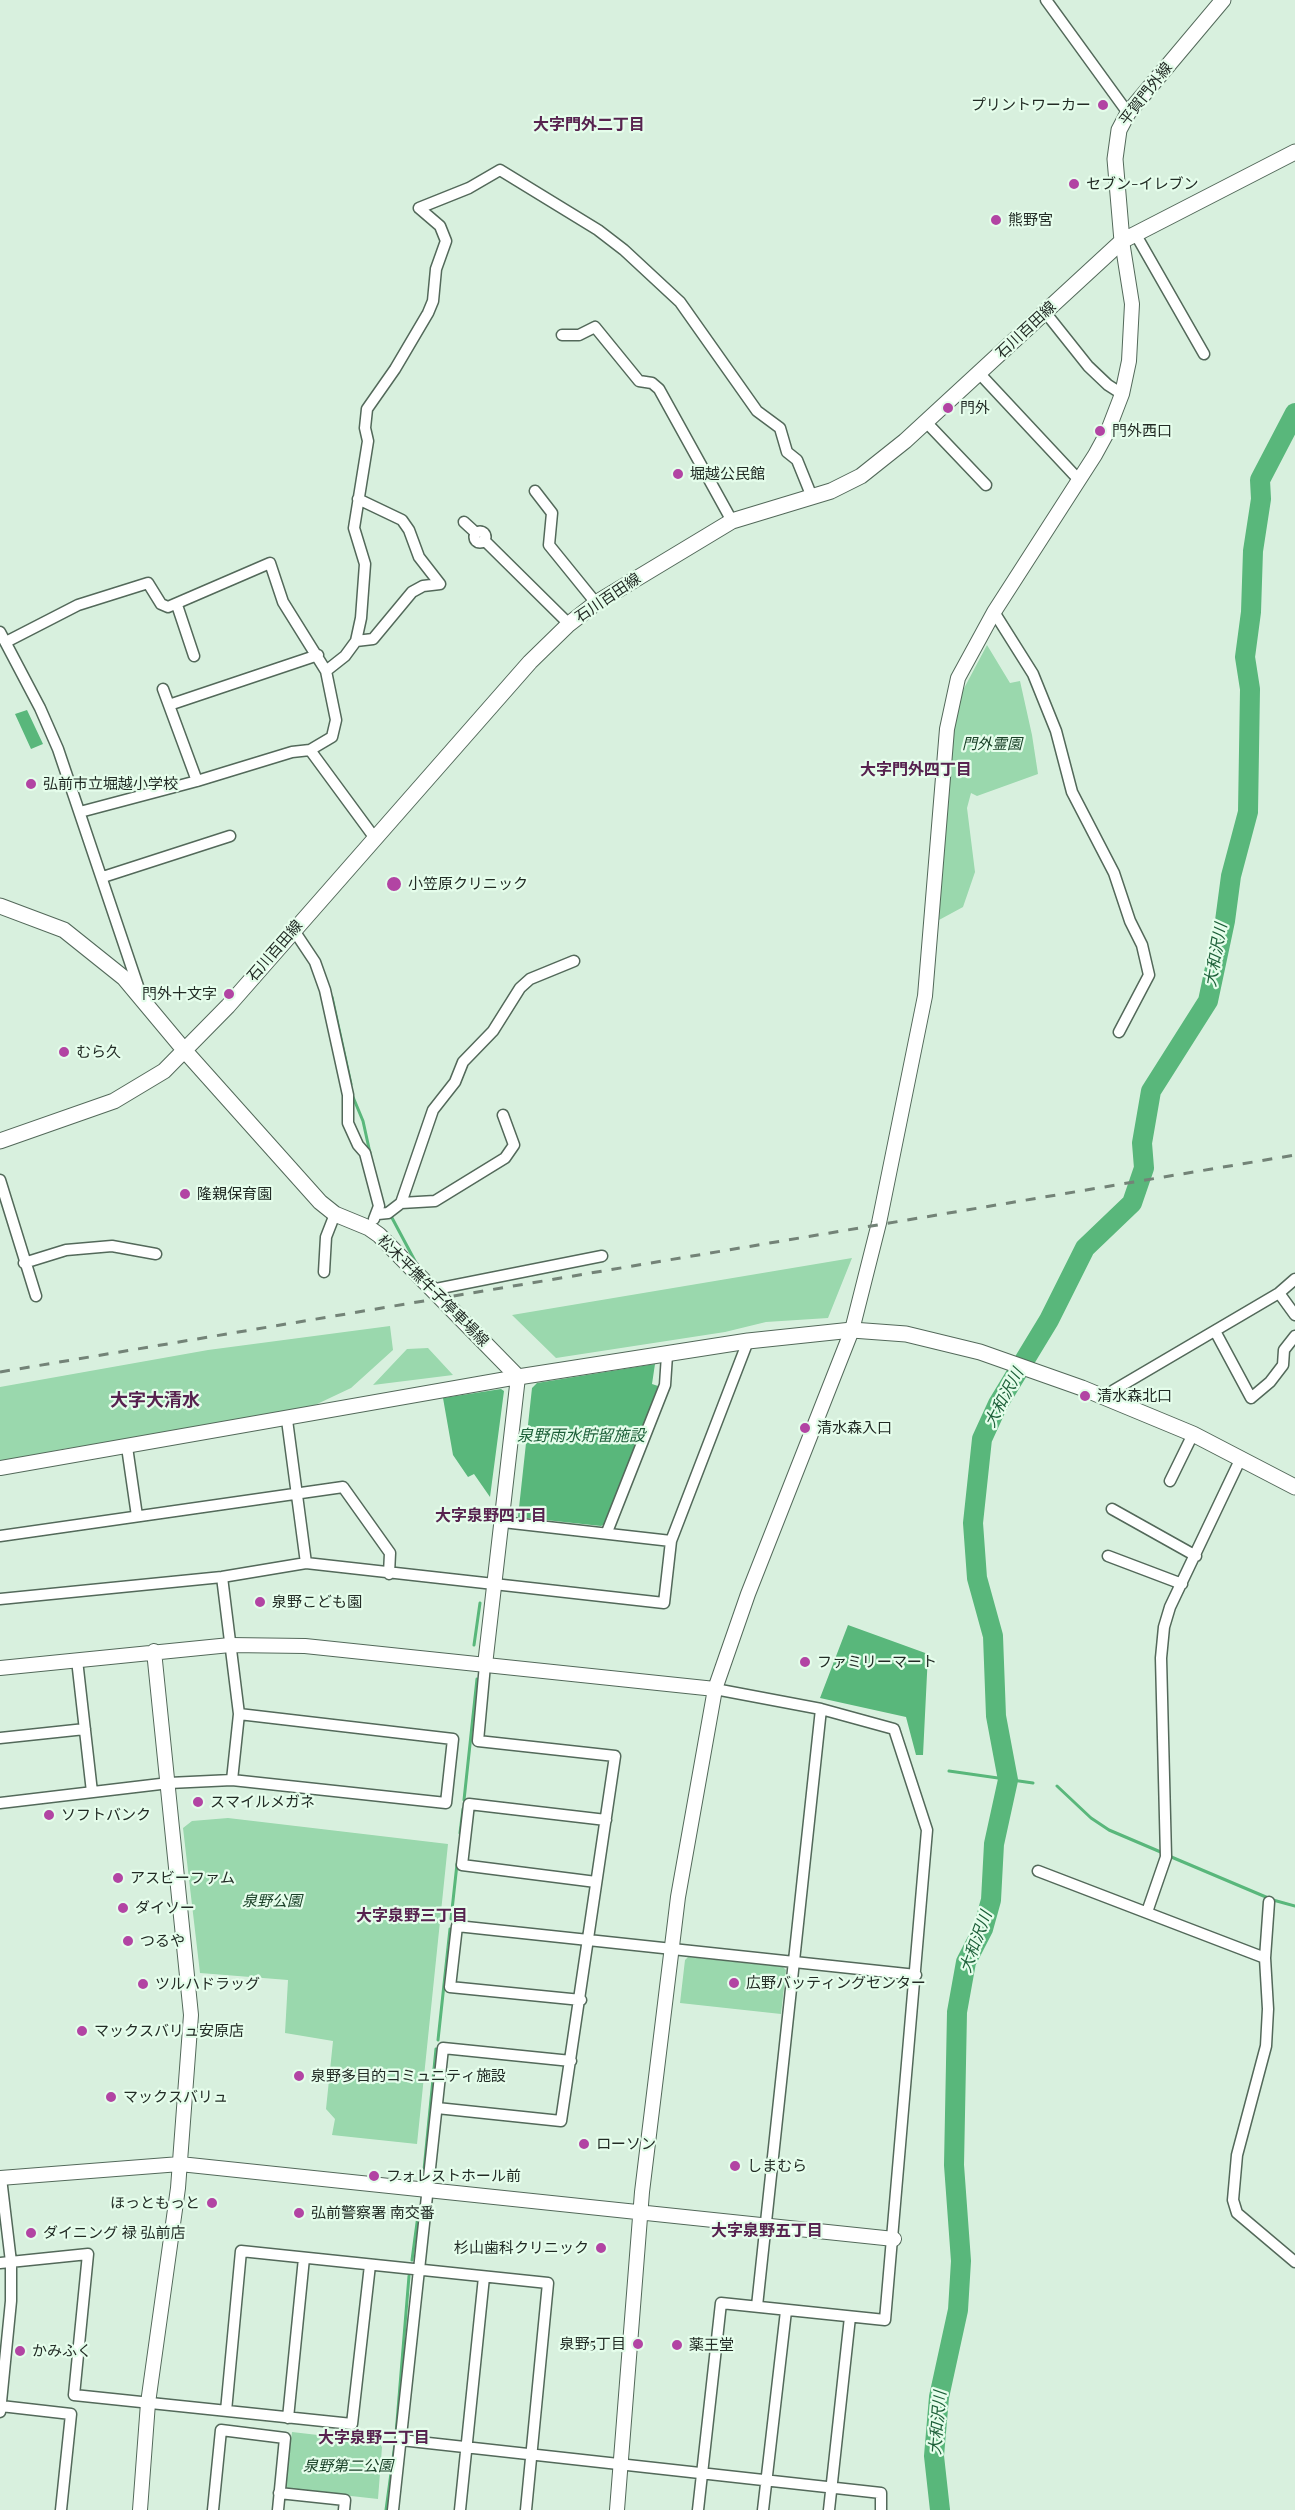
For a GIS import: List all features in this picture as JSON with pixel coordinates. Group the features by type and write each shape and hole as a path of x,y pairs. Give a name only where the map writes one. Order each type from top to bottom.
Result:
{"main road":[{"name":"平賀門外線","path":"1129,238 1115,159 1119,129 1128,113 1223,0"},
{"name":"石川百田線","path":"0,1141 114,1101 164,1071 185,1051 530,663 569,624 596,603 732,521 812,497 861,476 926,422 1129,238 1295,152"},
{"name":"松木平撫牛子停車場線","path":"0,906 64,930 115,970 320,1202 335,1214 369,1228 518,1377"},
{"path":"518,1377 748,1341 852,1330 906,1334 980,1352 1075,1385 1193,1434 1295,1487"}],"street":[{"path":"1046,0 1128,113"},
{"path":"326,671 345,656 356,641 361,618 365,564 354,528 368,441 365,428 367,409 395,369 428,314 433,300 436,269 446,241 440,226 420,208 469,188 500,170 598,230 624,250 680,302 757,411 780,428 787,452 797,460 812,497"},
{"path":"1129,238 1204,354"},
{"path":"617,2510 639,2213 671,1949 687,1840 715,1689 748,1594 852,1330 879,1223 922,1014 933,918 951,703 958,678 994,612 1107,433 1122,394 1129,361 1132,304 1129,238"},
{"path":"1045,312 1088,366 1108,385 1122,394"},
{"path":"562,335 579,335 595,327 639,381 652,383 659,389 732,521"},
{"path":"978,373 1079,480"},
{"path":"926,422 986,484"},
{"path":"535,491 552,513 549,545 596,603"},
{"path":"356,641 374,639 412,592 423,586 440,584 419,557 409,530 402,520 358,499"},
{"path":"464,522 569,624"},
{"path":"6,642 78,605 148,583 161,604 168,607 270,563 283,602 326,671 336,720 332,737 310,750 292,752 197,781 80,812"},
{"path":"177,605 194,656"},
{"path":"994,612 1033,674 1056,731 1072,792 1114,873 1130,921 1142,945 1149,975 1119,1032"},
{"path":"0,632 58,749 142,998"},
{"path":"169,705 318,655"},
{"path":"163,689 197,781"},
{"path":"310,750 374,837"},
{"path":"103,877 230,836"},
{"path":"293,929 315,962 324,990 348,1095 348,1123 358,1145 365,1153 379,1206 378,1214 369,1228"},
{"path":"378,1214 388,1213 401,1203 433,1110 455,1082 464,1062 493,1031 520,988 530,979 574,961"},
{"path":"401,1203 435,1201 505,1158 514,1145 502,1115"},
{"path":"0,1180 36,1296"},
{"path":"324,1272 326,1237 335,1214"},
{"path":"24,1263 66,1250 112,1246 156,1254"},
{"path":"431,1290 602,1256"},
{"path":"1107,1398 1114,1390 1280,1293 1295,1279"},
{"path":"1280,1293 1295,1315"},
{"path":"1215,1331 1251,1398 1270,1382 1283,1365 1284,1350 1295,1336"},
{"path":"0,1599 222,1577 306,1563 664,1603 671,1541 748,1341"},
{"path":"608,1532 665,1385 667,1355"},
{"path":"0,1468 286,1420 518,1377 477,1741 615,1756 561,2121 437,2108"},
{"path":"286,1420 306,1563"},
{"path":"1170,1482 1193,1434"},
{"path":"128,1447 137,1516"},
{"path":"1147,1912 1166,1855 1161,1658 1164,1627 1240,1460"},
{"path":"0,1536 343,1487 390,1553 389,1574"},
{"path":"1112,1509 1196,1556"},
{"path":"503,1522 608,1532 671,1541"},
{"path":"1108,1556 1182,1584"},
{"path":"222,1577 239,1714 232,1780"},
{"path":"0,1668 230,1645 305,1646 715,1689 820,1709 894,1729 927,1830 894,2239 885,2320 722,2303 698,2510"},
{"path":"140,2510 148,2403 180,2164 191,2015 154,1651"},
{"path":"77,1660 92,1792"},
{"path":"757,2306 820,1709"},
{"path":"0,1803 169,1783 232,1780 446,1803 453,1739 239,1714"},
{"path":"0,1738 85,1729"},
{"path":"596,1882 462,1865 469,1804 606,1820"},
{"path":"1038,1871 1265,1958"},
{"path":"1269,1902 1265,1958 1268,2008 1266,2046 1237,2155 1233,2199 1237,2213 1295,2262"},
{"path":"580,2001 450,1987 457,1926 916,1975"},
{"path":"393,2510 417,2270 443,2048 571,2061"},
{"path":"62,2510 71,2414 1,2409 11,2301 5,2263 1,2178 180,2164 894,2239"},
{"path":"226,2411 241,2251 548,2283 526,2510"},
{"path":"5,2263 88,2254 74,2395 352,2424 370,2265"},
{"path":"288,2418 304,2258"},
{"path":"460,2510 484,2277"},
{"path":"763,2510 786,2311"},
{"path":"829,2510 850,2317"},
{"path":"213,2510 221,2430 285,2438 278,2510"},
{"path":"401,2440 881,2493 881,2510"},
{"path":"279,2493 345,2500 344,2510"}],"green space":[{"name":"門外霊園","path":"987,645 1010,683 1020,681 1038,774 977,796 971,793 967,808 975,872 963,907 939,920 950,741 961,694"},
{"path":"852,1258 828,1318 766,1322 725,1332 556,1358 512,1315"},
{"path":"390,1326 393,1350 351,1388 296,1414 63,1449 0,1463 0,1387 208,1350"},
{"path":"428,1348 453,1375 373,1385 407,1349"},
{"name":"泉野公園","path":"228,1818 448,1844 417,2144 332,2135 335,2119 326,2109 333,2041 285,2033 288,1980 200,1973 183,1828 192,1821"},
{"name":"広野バッティングセンター","path":"688,1957 783,1967 786,1970 781,2014 680,2003 685,1960"},
{"name":"泉野第二公園","path":"292,2432 378,2442 382,2447 378,2499 288,2489 285,2485"}],"water":[{"path":"27,710 43,744 31,749 15,714"},
{"name":"泉野雨水貯留施設","path":"655,1364 652,1384 658,1386 605,1524 601,1526 518,1517 532,1388 537,1383"},
{"path":"501,1389 504,1391 490,1497 474,1474 468,1477 453,1455 443,1398"},
{"path":"848,1625 928,1654 923,1755 916,1755 906,1717 820,1698"}],"waterway":[{"name":"大和沢川","path":"940,2510 934,2456 939,2397 958,2310 961,2261 954,2165 957,2012 966,1962 983,1929 991,1900 994,1844 1008,1780 996,1716 993,1636 977,1578 973,1523 982,1439 998,1404 1049,1320 1085,1248 1132,1203 1144,1168 1142,1143 1151,1091 1208,1001 1225,921 1231,876 1248,812 1250,689 1245,657 1251,612 1253,551 1261,499 1260,480 1295,413"},
{"path":"332,997 351,1084"},
{"path":"353,1097 363,1121 370,1153"},
{"path":"391,1216 415,1261"},
{"path":"474,1645 480,1603"},
{"path":"464,1800 477,1679"},
{"path":"949,1771 1033,1783"},
{"path":"1057,1786 1091,1818 1109,1830 1163,1853"},
{"path":"460,1833 463,1809"},
{"path":"1169,1856 1273,1900 1295,1906"},
{"path":"451,1919 457,1864"},
{"path":"438,2040 450,1929"},
{"path":"424,2170 436,2049"},
{"path":"412,2260 419,2208"},
{"path":"396,2434 409,2276"},
{"path":"386,2510 395,2444"}],"railway":[{"path":"0,1372 1295,1155"}],"place":[{"name":"プリントワーカー","path":"1103,105"},
{"name":"セブン-イレブン","path":"1074,184"},
{"name":"熊野宮","path":"996,220"},
{"name":"門外","path":"948,408"},
{"name":"門外西口","path":"1100,431"},
{"name":"堀越公民館","path":"678,474"},
{"name":"弘前市立堀越小学校","path":"31,784"},
{"name":"小笠原クリニック","path":"394,884"},
{"name":"門外十文字","path":"229,994"},
{"name":"むら久","path":"64,1052"},
{"name":"隆親保育園","path":"185,1194"},
{"name":"清水森北口","path":"1085,1396"},
{"name":"清水森入口","path":"805,1428"},
{"name":"泉野こども園","path":"260,1602"},
{"name":"ファミリーマート","path":"805,1662"},
{"name":"スマイルメガネ","path":"198,1802"},
{"name":"ソフトバンク","path":"49,1815"},
{"name":"アスビーファム","path":"118,1878"},
{"name":"ダイソー","path":"123,1908"},
{"name":"つるや","path":"128,1941"},
{"name":"広野バッティングセンター","path":"734,1983"},
{"name":"ツルハドラッグ","path":"143,1984"},
{"name":"マックスバリュ安原店","path":"82,2031"},
{"name":"泉野多目的コミュニティ施設","path":"299,2076"},
{"name":"マックスバリュ","path":"111,2097"},
{"name":"ローソン","path":"584,2144"},
{"name":"しまむら","path":"735,2166"},
{"name":"フォレストホール前","path":"374,2176"},
{"name":"ほっともっと","path":"212,2203"},
{"name":"弘前警察署 南交番","path":"299,2213"},
{"name":"ダイニング 禄 弘前店","path":"31,2233"},
{"name":"杉山歯科クリニック","path":"601,2248"},
{"name":"泉野5丁目","path":"638,2344"},
{"name":"薬王堂","path":"677,2345"},
{"name":"かみふく","path":"20,2351"}],"district":[{"name":"大字門外二丁目","path":"589,125"},
{"name":"大字門外四丁目","path":"916,770"},
{"name":"大字大清水","path":"155,1400"},
{"name":"大字泉野四丁目","path":"491,1516"},
{"name":"大字泉野三丁目","path":"412,1916"},
{"name":"大字泉野五丁目","path":"767,2231"},
{"name":"大字泉野二丁目","path":"374,2438"}]}
